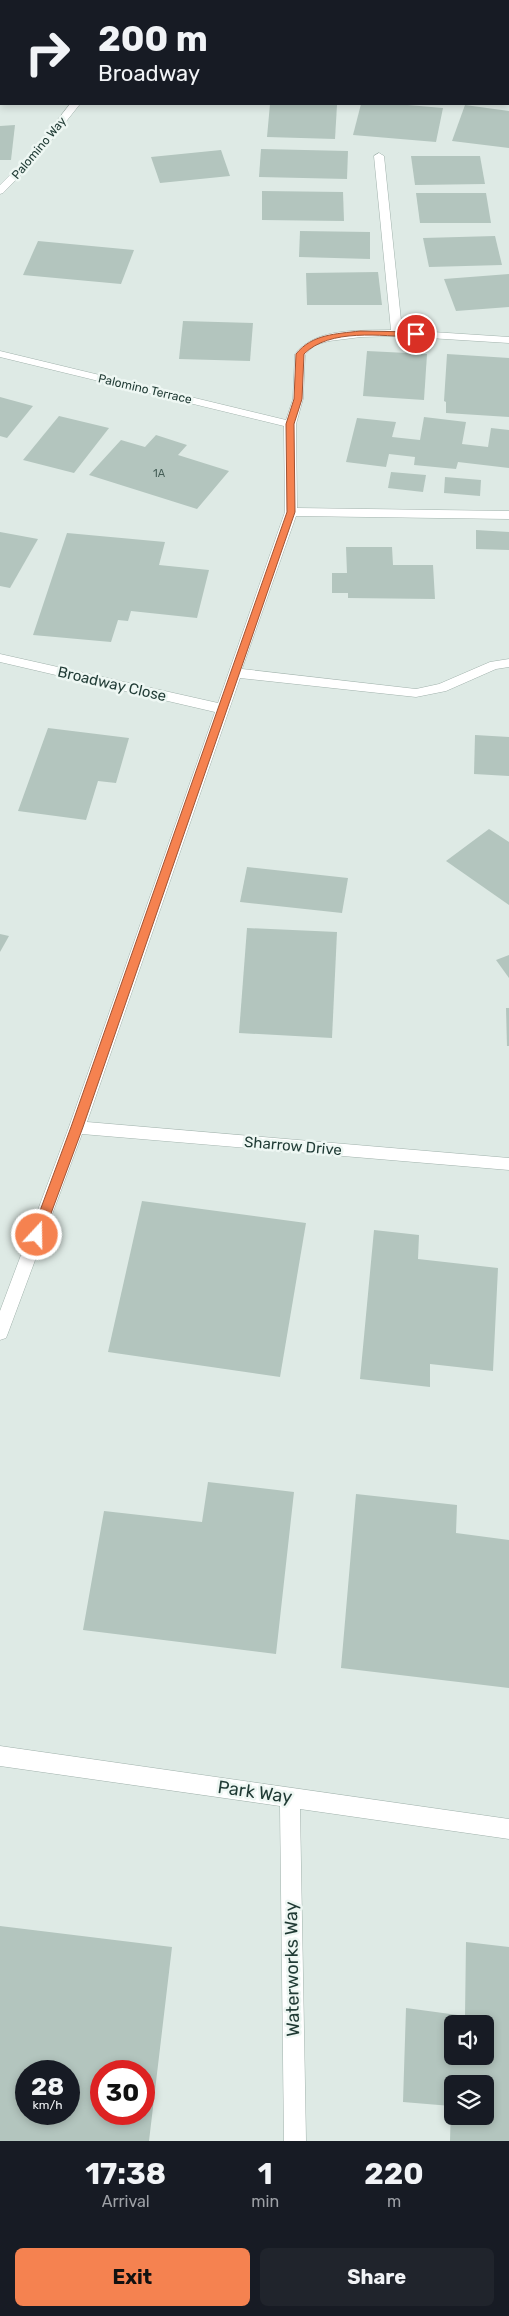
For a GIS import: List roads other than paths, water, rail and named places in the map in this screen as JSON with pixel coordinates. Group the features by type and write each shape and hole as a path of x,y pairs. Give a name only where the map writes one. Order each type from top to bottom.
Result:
{"street":[{"name":"Palomino Way","path":"0,191 34,156 74,105"},
{"path":"379,156 397,333"},
{"path":"1,1327 77,1127 291,512 290,424 298,399 300,354 310,343 328,338 360,334 397,333 509,340"},
{"name":"Palomino Terrace","path":"0,354 290,424"},
{"path":"291,512 509,515"},
{"name":"Broadway Close","path":"0,658 223,709"},
{"path":"236,673 416,693 442,688 494,665 509,663"},
{"name":"Sharrow Drive","path":"77,1127 509,1164"},
{"name":"Park Way","path":"0,1756 509,1829"},
{"name":"Waterworks Way","path":"290,1797 295,2141"}]}
